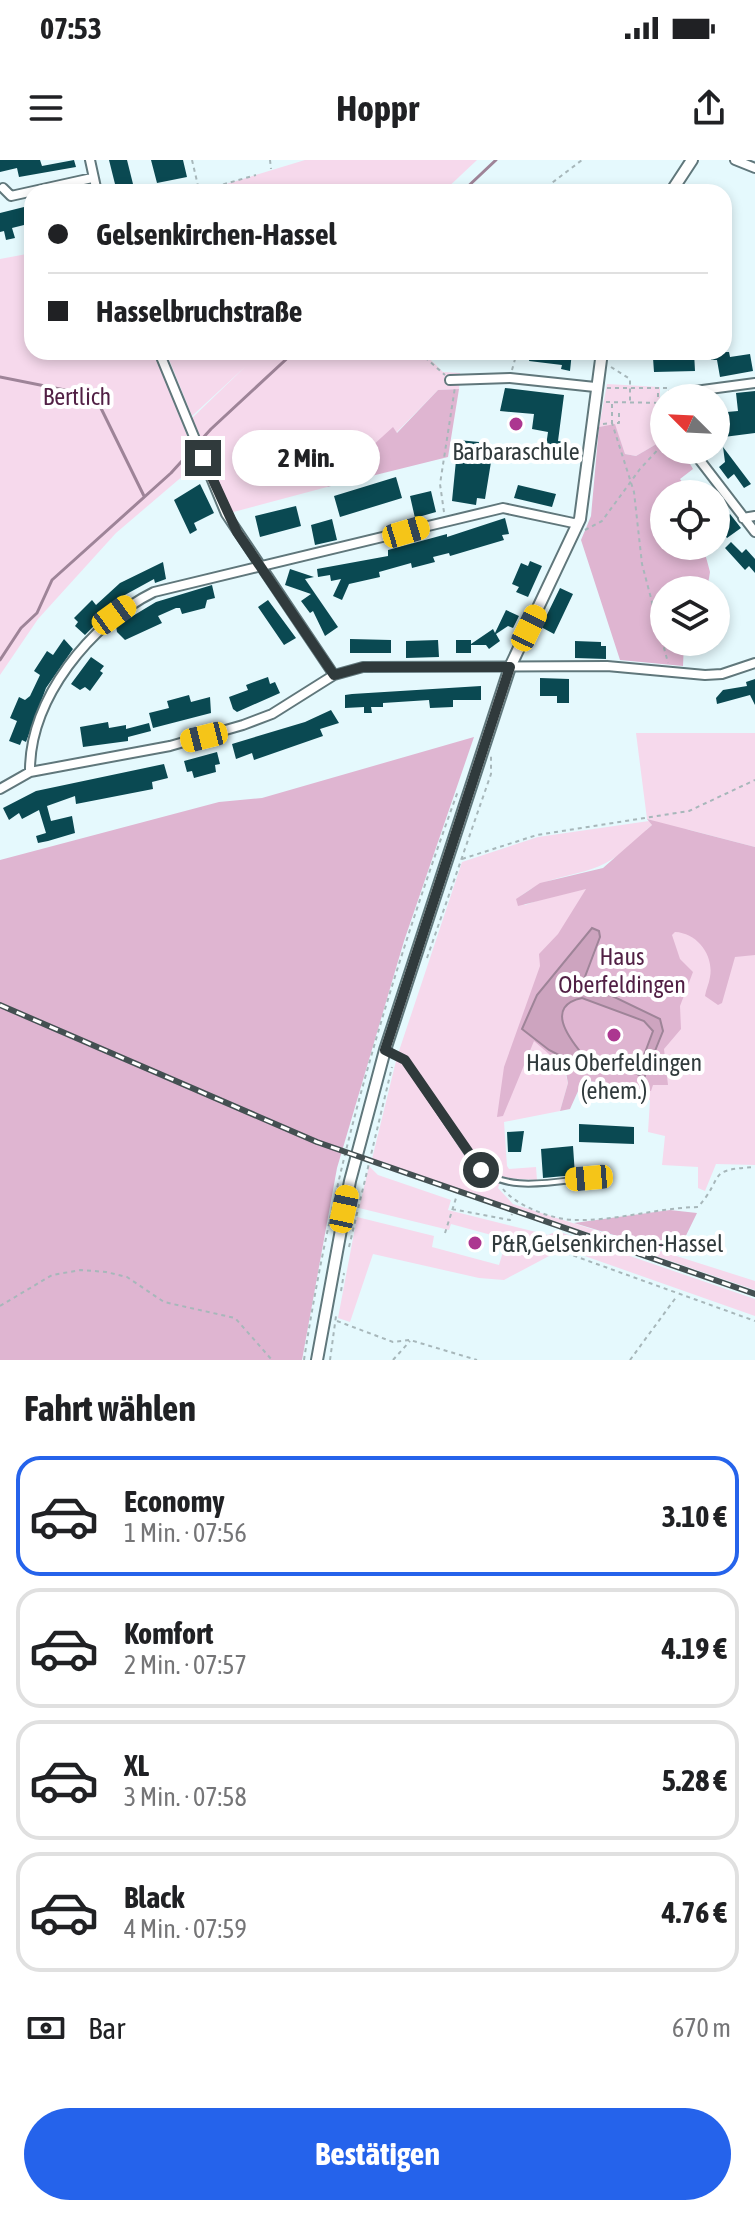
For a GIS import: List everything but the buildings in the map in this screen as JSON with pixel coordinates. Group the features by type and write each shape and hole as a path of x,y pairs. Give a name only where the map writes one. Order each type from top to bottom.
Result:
{"street":[{"path":"90,160 94,184"},
{"path":"676,184 692,160"},
{"path":"735,160 755,168"},
{"path":"65,184 92,178"},
{"path":"3,188 11,196 24,193"},
{"path":"162,360 226,514 334,675"},
{"path":"317,1360 350,1181 449,855 510,667 577,526 584,501 593,401 599,387 601,360"},
{"path":"453,380 510,378 599,387"},
{"path":"730,386 755,383"},
{"path":"702,464 755,532"},
{"path":"30,772 33,739 55,690 83,649 114,615 130,603 169,587 503,508 577,526"},
{"path":"743,518 755,516"},
{"path":"0,789 30,772 170,746 243,725 272,714 334,675 363,667 607,666 722,674 755,663"}],"lane":[{"path":"390,1052 414,1071 475,1164 498,1181 589,1178"}],"path":[{"path":"192,160 198,184"},
{"path":"270,160 271,169"},
{"path":"550,184 582,160"},
{"path":"226,184 256,175"},
{"path":"429,360 453,380 440,484 445,521"},
{"path":"510,378 515,360"},
{"path":"606,377 608,366 630,379 630,404"},
{"path":"599,387 650,388"},
{"path":"593,401 650,403"},
{"path":"612,403 612,423 631,480 642,564 668,672"},
{"path":"597,425 619,423 619,412"},
{"path":"577,526 584,531 602,521 650,459"},
{"path":"424,964 491,774 491,757"},
{"path":"449,855 461,859 537,835 689,811 755,780"},
{"path":"349,1247 390,1052"},
{"path":"498,1181 520,1204 573,1220 660,1208 698,1207 719,1172 726,1168 755,1167"},
{"path":"445,1233 457,1195"},
{"path":"452,1209 510,1220 512,1214"},
{"path":"504,1249 515,1251 544,1245 755,1321"},
{"path":"0,1306 52,1275 94,1270 117,1274 164,1302 235,1318 272,1360"},
{"path":"339,1300 344,1273"},
{"path":"630,1360 678,1295"},
{"path":"330,1360 336,1314"},
{"path":"335,1320 372,1331 393,1342 410,1340 477,1360"},
{"path":"393,1360 410,1340"},
{"path":"459,1360 463,1356"}],"green space":[{"path":"305,160 477,160 452,184 226,184"},
{"name":"Bertlich","path":"24,254 24,360 157,360 198,463 116,533 38,619 0,675 0,259"},
{"path":"169,360 431,360 443,372 460,373 459,389 438,390 396,433 393,428 327,487 226,514 188,422 247,365 192,416"},
{"path":"607,384 650,386 650,448 636,456 625,454 615,425 599,427"},
{"path":"459,389 448,457 327,487 393,427 397,433 438,390"},
{"path":"615,424 625,454 636,456 650,448 650,464 690,464 693,469 681,480 650,480 650,560 707,560 710,572 709,576 650,576 650,656 683,656 683,666 620,660 581,540 591,516 599,427"},
{"path":"636,733 755,733 755,847 686,829 755,857 755,1165 716,1164 705,1191 698,1188 698,1167 662,1165 665,1136 648,1132 650,1100 645,1099 648,1087 562,1062 568,1083 560,1111 504,1122 507,1166 509,1169 536,1167 537,1180 502,1178 498,1188 513,1204 755,1281 755,1290 372,1159 397,1057 462,862 538,837 649,821 652,825 646,830 672,827 647,819","holes":["626,849 593,877 567,890 525,905 517,899 544,883 598,866"]},
{"path":"474,737 404,941 337,1168 302,1360 0,1360 0,860 219,802 262,798"},
{"name":"Haus Oberfeldingen","path":"647,819 755,847 755,955 735,957 722,1003 718,1005 705,996 711,969 703,947 691,936 675,932 672,935 680,959 693,972 680,1006 681,1029 664,1049 668,1085 653,1085 651,1091 583,1080 570,1109 560,1111 568,1083 565,1068 534,1041 503,1116 497,1117 504,1067 540,966 539,954 558,934 586,889 518,906 516,899 540,883 603,868 652,825"},
{"path":"369,1166 378,1175 451,1200 448,1210 548,1235 557,1231 755,1299 755,1316 545,1242 515,1248 505,1246 506,1239 451,1224 449,1230 359,1208"},
{"path":"670,1210 697,1213 677,1254 574,1223"},
{"path":"357,1217 434,1236 432,1247 499,1265 503,1252 551,1255 504,1280 479,1278 373,1254 350,1322 338,1318"}],"shaded area":[{"path":"592,928 599,931 600,937 583,982 660,1019 663,1031 644,1078 637,1074 653,1031 644,1021 582,998 571,1002 564,1008 563,1023 585,1060 580,1066 549,1050 522,1029 537,995"}],"waterway":[{"path":"470,184 496,160"},
{"path":"0,660 21,628 37,613 52,580 171,473 211,429 285,360"},
{"path":"0,377 95,396 144,496"}],"railway":[{"path":"0,1005 317,1142 755,1294"}],"place":[{"name":"Barbaraschule","path":"516,424"},
{"name":"Haus Oberfeldingen (ehem.)","path":"614,1035"},
{"name":"P&R,Gelsenkirchen-Hassel","path":"475,1243"}],"route":[{"path":"203,458 226,514 334,675 363,667 510,667 385,1050 400,1054 414,1071 481,1170"}]}
